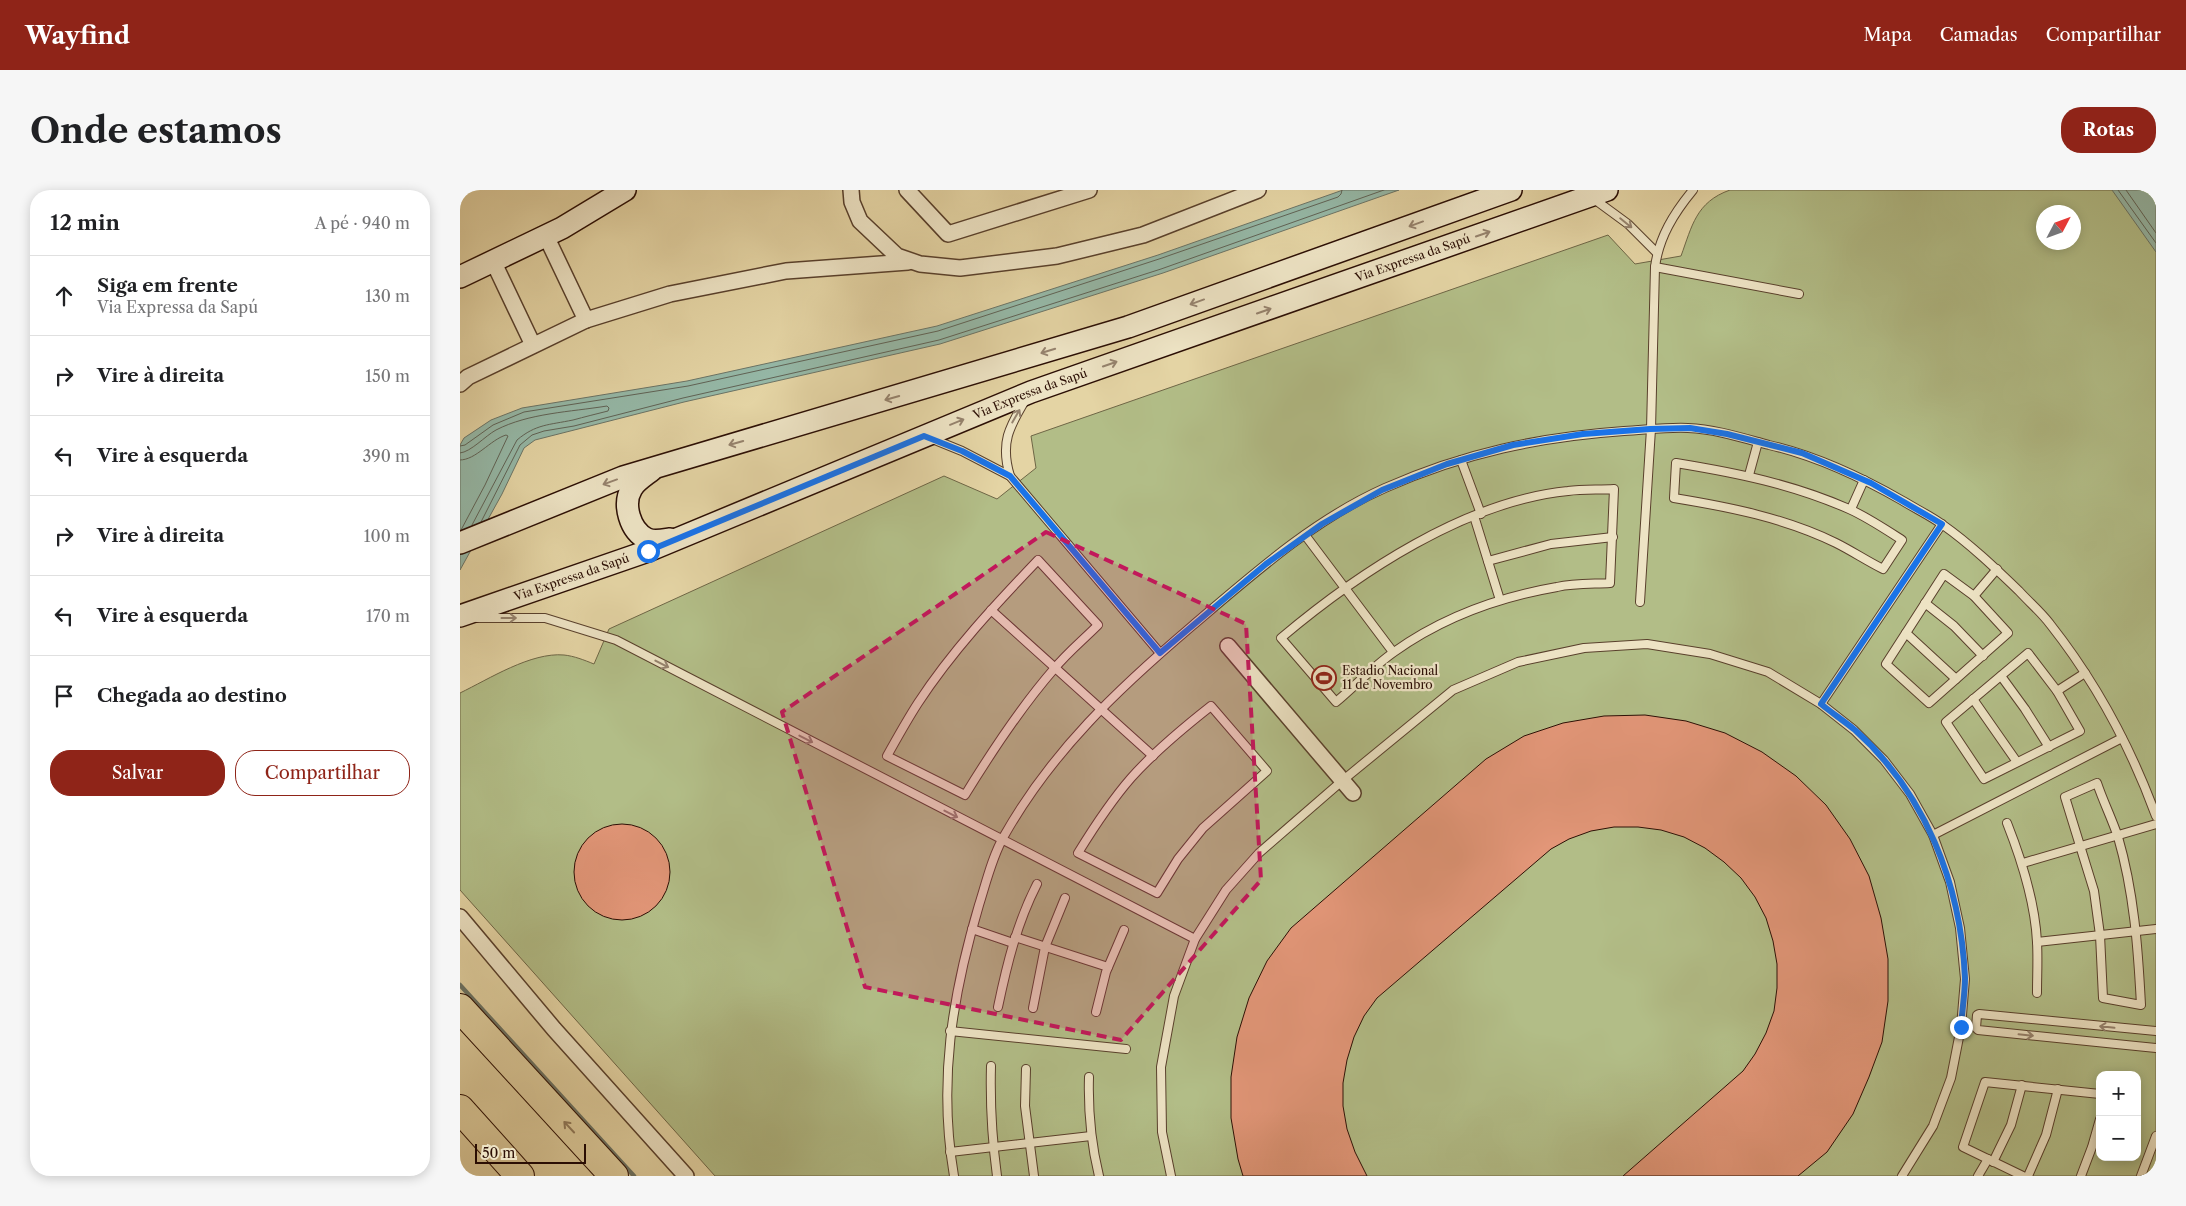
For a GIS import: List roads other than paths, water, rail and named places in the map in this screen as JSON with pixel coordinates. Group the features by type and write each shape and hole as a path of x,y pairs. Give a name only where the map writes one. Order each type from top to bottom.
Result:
{"highway":[{"path":"460,1008 614,1176"},
{"path":"460,1109 520,1176"}],"main road":[{"path":"460,277 546,236 625,190"},
{"path":"460,543 591,489 656,466 940,384 1128,327 1511,190"},
{"name":"Via Expressa da Sapú","path":"460,617 687,536 1031,392 1599,193"},
{"path":"656,466 632,487 628,500 628,512 633,524 640,534 648,540 658,541 687,536"}],"street":[{"path":"851,190 852,202 860,221 897,256 908,262"},
{"path":"907,190 948,234 1089,190"},
{"path":"463,379 586,320 670,294 786,271 908,262 960,268 1057,256 1143,235 1258,190"},
{"path":"546,236 586,320"},
{"path":"493,261 533,345"},
{"path":"1228,646 1353,793"},
{"path":"460,917 560,1036 686,1176"}],"lane":[{"path":"1640,602 1650,429 1655,267 1657,253 1667,226 1678,208 1693,190"},
{"path":"1599,193 1657,253"},
{"path":"1655,267 1799,294"},
{"path":"1010,476 1006,462 1005,446 1008,433 1031,392"},
{"path":"954,1176 950,1152 946,1092 950,1031 959,979 972,928 1001,840 1046,771 1072,738 1100,709 1160,653 1266,564 1322,524 1382,490 1461,460 1513,445 1583,434 1690,428 1802,453 1864,480 1942,524 1997,569 2048,621 2085,673 2122,738 2143,780 2156,816"},
{"path":"924,436 962,451 1010,476 1160,653"},
{"path":"1749,475 1758,442"},
{"path":"1461,460 1478,515 1488,561 1500,600"},
{"path":"1676,464 1749,475 1794,488 1851,510 1902,540 1883,570 1836,543 1784,522 1727,506 1674,498 1676,464"},
{"path":"1851,510 1864,480"},
{"path":"1614,489 1610,583 1559,586 1500,600 1458,615 1393,652 1336,702 1281,638 1320,605 1396,555 1478,515 1522,500 1567,491 1614,489"},
{"path":"1821,704 1942,524"},
{"path":"1305,535 1393,652"},
{"path":"1488,561 1551,544 1613,537"},
{"path":"1038,560 1098,625 1055,668 992,750 965,795 887,756 918,703 956,651 990,610 1038,560"},
{"path":"1974,596 1997,569"},
{"path":"1944,574 1974,596 2008,633 1930,703 1886,664 1944,574"},
{"path":"1925,603 1954,626 1982,656"},
{"path":"990,610 1152,756"},
{"path":"460,617 545,618 616,640 1195,939"},
{"path":"1906,633 1956,679"},
{"path":"1171,1176 1162,1132 1161,1067 1174,996 1195,939 1226,890 1259,853 1342,781 1453,690 1518,662 1584,648 1647,644 1710,654 1768,672 1821,704 1854,730 1884,760 1910,794 1933,835 1950,882 1960,928 1965,979 1962,1017 1951,1078 1933,1126 1902,1176"},
{"path":"2028,652 2057,691 2080,731 1984,779 1946,722 2028,652"},
{"path":"2057,691 2085,673"},
{"path":"2001,676 2026,709 2049,747"},
{"path":"1973,699 2017,762"},
{"path":"1211,706 1267,771 1203,828 1178,859 1157,893 1078,853 1112,802 1152,756 1211,706"},
{"path":"1933,835 2122,738"},
{"path":"2096,783 2117,836 2137,931 2141,1005 2103,998 2100,935 2094,891 2082,847 2065,798 2096,783"},
{"path":"2008,822 2023,864 2033,906 2037,942 2037,993"},
{"path":"2023,864 2156,824"},
{"path":"998,1007 1014,940 1024,910 1037,884"},
{"path":"1033,1008 1045,947 1065,898"},
{"path":"972,928 1045,947 1108,967"},
{"path":"2037,942 2156,929"},
{"path":"1096,1012 1108,967 1124,930"},
{"path":"2156,1032 1979,1014 1977,1016 1976,1028 1978,1030 2156,1048"},
{"path":"950,1031 1126,1049"},
{"path":"992,1066 990,1106 997,1176"},
{"path":"1026,1069 1025,1106 1034,1176"},
{"path":"1089,1077 1088,1106 1099,1176"},
{"path":"2023,1176 1963,1148 1985,1082 2096,1094"},
{"path":"1978,1176 2011,1125 2022,1085"},
{"path":"2028,1176 2046,1135 2058,1089"},
{"path":"2081,1176 2096,1133"},
{"path":"950,1152 1092,1136"},
{"path":"2141,1176 2156,1136"}],"water":[{"path":"1343,190 1399,190 1163,273 940,344 684,402 535,440 524,448 502,494 460,570 460,445 464,438 491,420 522,408 687,381 937,326 1158,255"},
{"path":"2112,190 2156,190 2156,252"}],"waterway":[{"path":"460,985 634,1176"}],"place":[{"name":"Estadio Nacional 11 de Novembro","path":"1324,678"}]}
